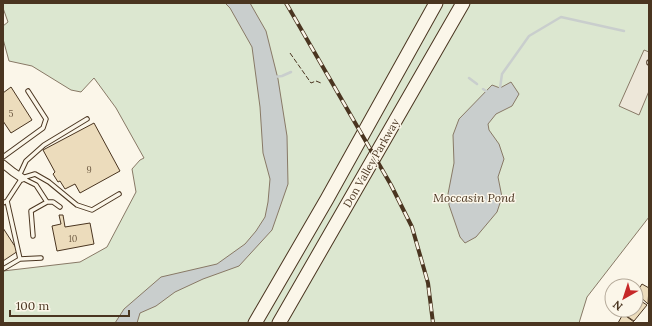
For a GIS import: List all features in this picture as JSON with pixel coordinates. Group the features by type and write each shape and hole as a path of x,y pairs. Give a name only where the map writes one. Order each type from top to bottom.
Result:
{"highway":[{"name":"Don Valley Parkway","path":"254,323 327,199 436,3"},
{"name":"Don Valley Parkway","path":"279,323 463,3"}],"street":[{"path":"3,164 21,177"}],"lane":[{"path":"3,157 43,128 46,119 28,90"},
{"path":"3,204 7,201 21,177 26,161 44,146 87,119"},
{"path":"21,177 35,174 49,182 77,205 92,210 119,194"},
{"path":"21,177 36,185 47,202"},
{"path":"7,201 20,259"},
{"path":"33,236 31,211 47,202 53,202 60,207"},
{"path":"3,269 20,259 41,258"}],"green space":[{"path":"3,3 649,3 649,217 587,297 579,323 3,323 3,271 80,262 107,247 136,192 132,169 140,160 144,158 116,108 94,78 81,92 71,90 32,66 9,61 3,39 3,26 8,22 3,8"}],"shaded area":[{"path":"644,50 649,52 649,91 639,115 619,106"}],"water":[{"path":"225,3 250,3 266,31 278,79 287,136 288,184 272,230 239,266 203,279 175,292 156,306 140,313 137,323 115,323 124,309 161,277 217,264 245,244 265,217 270,179 263,153 260,107 252,47 230,8"},
{"name":"Moccasin Pond","path":"511,82 519,94 512,106 496,114 488,124 489,130 499,144 504,159 498,177 502,197 497,212 476,237 465,243 460,237 449,205 448,194 454,163 453,135 459,119 492,85 500,88"}],"building":[{"path":"11,87 32,120 11,133 3,121 3,93"},
{"path":"94,123 120,171 80,193 75,184 65,189 53,174 55,172 43,150"},
{"path":"59,215 63,215 65,227 90,223 94,244 57,251 52,226 61,224"},
{"path":"3,228 18,251 3,261"},
{"path":"644,285 649,288 648,304 644,300"},
{"path":"621,318 628,318 634,322 633,323 618,323"},
{"path":"630,318 636,318 634,321"}],"waterway":[{"path":"500,88 502,74 529,36 561,17 624,31"},
{"path":"274,77 282,76 291,72"},
{"path":"469,78 477,84"}],"railway":[{"path":"286,3 391,185 412,227 428,283 433,323"}],"fence":[{"path":"290,53 311,83 316,81 321,83"}]}
